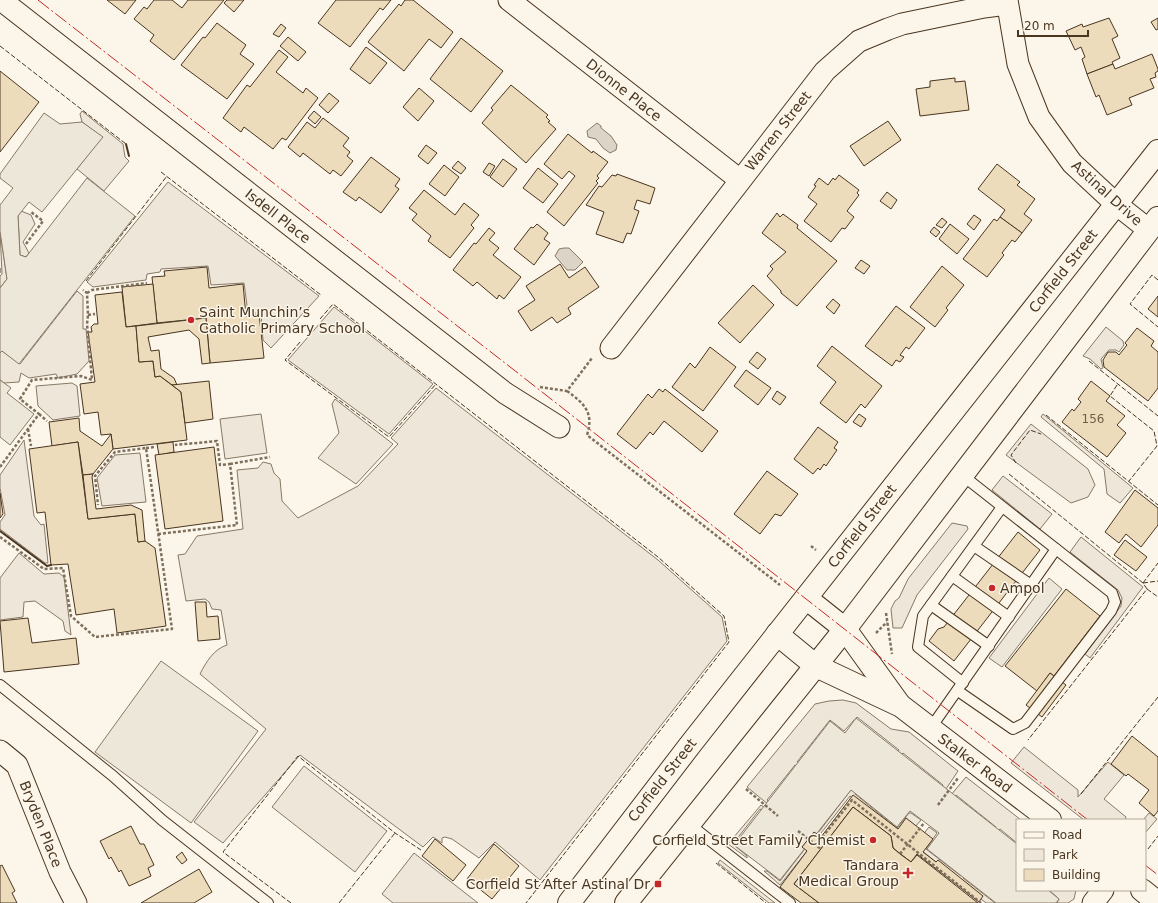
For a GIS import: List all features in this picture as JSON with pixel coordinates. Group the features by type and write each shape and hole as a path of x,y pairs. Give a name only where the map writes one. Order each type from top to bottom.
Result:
{"main road":[{"name":"Corfield Street","path":"569,903 628,824 1158,151"},
{"path":"626,903 845,629 1154,224"},
{"name":"Stalker Road","path":"806,598 845,629 901,706"},
{"name":"Stalker Road","path":"777,634 816,666 901,706 1049,819"},
{"path":"1143,891 1158,903"}],"street":[{"name":"Isdell Place","path":"1,0 504,393 559,427"},
{"name":"Dionne Place","path":"508,0 740,180"},
{"name":"Warren Street","path":"610,348 825,71 859,41 902,24 1007,2"},
{"name":"Astinal Drive","path":"1007,2 1018,64 1039,117 1072,163 1116,204 1154,224"},
{"name":"Bryden Place","path":"0,751 17,765 60,872 76,903"},
{"path":"1093,903 1102,891"}],"lane":[{"path":"962,475 1112,592 1115,602 1111,611 1025,723 1013,729 960,687 918,647 923,616 1002,507"},
{"path":"974,546 1031,585"},
{"path":"930,729 1056,549"},
{"path":"952,576 1009,617"},
{"path":"931,605 989,646"},
{"path":"0,685 113,776 162,820 268,903"},
{"path":"689,824 790,903"}],"path":[{"path":"26,244 43,221 31,212"},
{"path":"87,293 92,290 147,283"},
{"path":"83,290 87,293"},
{"path":"47,421 20,398 32,380 81,376 92,380 87,324 87,293"},
{"path":"88,315 95,314"},
{"path":"567,391 593,357 610,348"},
{"path":"538,387 567,391 580,400 589,413 591,424 587,435 780,585"},
{"path":"0,467 39,414"},
{"path":"28,428 31,446"},
{"path":"175,445 217,441 220,465 270,458"},
{"path":"98,505 95,476 115,452 156,447"},
{"path":"0,537 44,570 63,568 71,616 95,637 172,629 146,448"},
{"path":"158,534 237,525 230,464"},
{"path":"873,635 887,622"},
{"path":"938,805 959,777"},
{"path":"742,786 778,816"},
{"path":"816,845 852,800 981,903"},
{"path":"900,854 924,823"},
{"path":"798,831 821,849"}],"green space":[{"path":"82,111 123,144 125,157 129,161 104,191 77,169 102,137 82,122 80,114"},
{"path":"168,182 319,296 271,348 263,340 261,313 248,313 244,283 211,285 208,266 161,269 160,272 147,274 146,280 93,287 87,282"},
{"path":"21,211 31,215 35,224 23,242 29,253 26,257 20,255 18,216"},
{"path":"0,231 7,279 0,288 0,276 2,274"},
{"path":"77,291 83,296 83,329 86,329 89,361 77,374 58,378 56,374 29,378 21,373 19,382 4,383 0,380 0,353 2,351 20,364"},
{"path":"1106,327 1123,341 1124,345 1119,352 1116,350 1109,350 1101,359 1103,368 1101,369 1090,359 1083,356"},
{"path":"72,383 77,386 80,416 53,420 38,406 36,386"},
{"path":"436,388 658,560 722,617 727,641 540,880 495,842 479,858 452,839 445,837 442,838 442,843 433,837 423,847 300,755 223,843 194,822 266,729 200,674 214,653 227,645 221,610 212,609 209,602 205,599 186,601 178,555 185,554 197,536 243,529 237,470 258,468 263,462 271,464 274,473 280,479 282,501 298,518 358,486 398,444 391,438"},
{"path":"335,399 393,444 356,484 318,458 339,433 332,404"},
{"path":"261,414 267,453 225,459 220,419"},
{"path":"1043,414 1133,488 1120,503 1107,494 1104,469 1041,417"},
{"path":"1031,424 1088,469 1095,485 1088,497 1071,503 1006,455"},
{"path":"24,440 34,516 41,525 44,524 48,563 45,563 0,529 0,522 5,515 0,488 0,475"},
{"path":"140,453 146,502 102,506 97,478 115,455"},
{"path":"1003,476 1052,514 1040,529 992,490"},
{"path":"952,523 967,526 968,529 917,595 902,628 893,628 891,609 895,601 899,598 908,579"},
{"path":"1081,537 1143,587 1090,658 1085,654 1121,606 1122,598 1118,590 1070,552"},
{"path":"19,553 44,574 59,573 64,577 71,635 65,631 63,621 35,601 24,602 23,617 0,620 0,578"},
{"path":"843,700 856,703 891,729 909,732 958,771 936,804 933,802 943,785 903,753 888,767 899,750 857,717 844,731 830,720 797,762 811,775 795,765 767,800 782,812 780,814 747,787 815,704"},
{"path":"1024,747 1078,790 1078,797 1108,762 1124,775 1104,799 1126,817 1125,819 1083,819 1011,763"},
{"path":"304,766 387,831 355,872 272,807"},
{"path":"966,777 1020,819 1016,819 1016,842 1000,829 987,843 985,843 996,827 956,795 943,809 940,808"},
{"path":"860,778 865,779 855,794 897,828 909,813 921,820 909,834 903,838 850,796 814,842 803,822 818,833"},
{"path":"761,805 776,817 776,820 760,809 733,844 747,856 747,858 728,844"},
{"path":"1149,813 1157,819 1146,832 1146,819 1144,819"},
{"path":"929,827 937,833 926,849 961,876 972,862 963,878 995,903 986,903 915,845"},
{"path":"791,838 811,846 780,885 764,871 767,871 780,881 804,850"},
{"path":"414,853 478,903 393,903 382,894"},
{"path":"720,860 775,903 769,903 718,863"},
{"path":"1050,891 1076,891 1074,899 1068,903 1057,903 1059,899"}],"shaded area":[{"path":"44,113 60,124 82,122 103,137 42,212 29,202 18,216 20,255 26,257 87,178 135,216 19,364 2,351 0,353 0,288 7,279 0,231 0,205 13,188 0,178 0,174"},
{"path":"597,123 611,136 617,145 616,150 610,153 603,148 596,139 588,137 587,131"},
{"path":"569,248 583,262 575,270 567,270 555,256 559,249"},
{"path":"334,307 433,384 389,434 288,360"},
{"path":"0,380 11,388 7,393 34,414 10,445 0,437"},
{"path":"1049,578 1062,589 1002,667 989,658"},
{"path":"161,661 258,731 191,823 95,752"},
{"path":"856,718 1016,843 1016,891 1049,891 1059,899 1056,903 996,903 927,849 939,833 910,811 897,827 851,790 780,880 734,845 830,721 845,733"}],"building":[{"path":"107,0 136,0 125,14"},
{"path":"154,0 172,0 182,8 188,0 224,0 174,60 150,41 154,35 134,19 144,7 147,9"},
{"path":"227,0 244,0 234,12 224,3"},
{"path":"336,0 391,0 383,10 380,8 350,47 318,23"},
{"path":"405,0 413,0 453,32 441,48 429,39 404,71 368,42 399,4 401,6"},
{"path":"1109,18 1118,36 1112,39 1120,58 1112,62 1113,64 1087,74 1082,59 1085,57 1081,47 1075,50 1066,31 1082,24 1083,27"},
{"path":"1158,18 1158,29 1156,30 1151,22"},
{"path":"217,23 246,45 240,54 254,64 227,99 181,65 203,37 205,38"},
{"path":"281,24 286,28 279,37 273,34"},
{"path":"288,37 306,52 298,61 280,46"},
{"path":"461,38 503,71 471,112 430,79"},
{"path":"366,47 387,63 370,84 350,69"},
{"path":"279,50 288,57 276,72 303,93 306,88 318,98 286,140 282,138 273,149 244,127 241,132 223,118 247,85 250,87"},
{"path":"1152,54 1158,69 1155,73 1156,77 1150,79 1154,88 1129,98 1132,105 1107,115 1099,95 1096,97 1087,74 1113,64 1115,69"},
{"path":"0,71 39,102 0,152"},
{"path":"955,78 955,82 965,81 969,110 920,116 916,89 930,87 930,81"},
{"path":"511,85 548,115 546,117 550,121 548,122 556,129 526,163 482,123 493,110 491,108"},
{"path":"419,88 434,101 418,121 403,107"},
{"path":"329,93 339,101 328,113 319,105"},
{"path":"314,111 321,117 315,124 308,118"},
{"path":"323,118 349,138 343,146 350,152 347,156 353,161 341,176 333,170 330,174 303,153 300,157 288,147 307,122 315,128"},
{"path":"888,121 901,140 864,166 850,146"},
{"path":"568,134 592,153 593,151 608,162 597,176 599,178 596,181 598,183 564,226 547,212 575,176 569,171 562,179 544,164"},
{"path":"426,145 437,153 428,164 418,156"},
{"path":"371,157 400,179 395,186 399,189 381,213 359,197 356,201 343,192"},
{"path":"503,159 517,169 503,187 490,177"},
{"path":"458,161 466,168 461,174 452,168"},
{"path":"489,163 495,166 489,176 483,172"},
{"path":"997,164 1020,182 1017,185 1035,199 1024,214 1032,220 1022,233 1000,217 1005,210 978,189"},
{"path":"444,165 459,177 445,196 429,184"},
{"path":"538,168 558,184 543,203 523,188"},
{"path":"617,174 655,188 650,204 637,200 634,209 639,211 631,234 627,233 623,243 596,234 604,212 586,205 599,186 602,187 612,175 616,176"},
{"path":"839,175 859,190 857,193 859,195 847,211 854,217 845,229 842,228 831,242 804,221 817,204 808,197 816,186 814,185 819,178 828,185 833,178 835,180"},
{"path":"424,190 455,215 464,203 479,215 471,225 474,228 450,258 428,241 431,236 412,220 417,214 409,208"},
{"path":"887,192 897,200 891,209 880,201"},
{"path":"777,213 780,217 783,214 798,225 797,228 837,261 797,306 781,293 781,291 767,276 773,269 770,266 786,252 762,233"},
{"path":"974,215 981,220 974,230 967,224"},
{"path":"1000,217 1022,233 1015,242 1012,240 1002,253 1004,255 987,277 963,259 994,219 997,221"},
{"path":"942,218 947,222 942,228 936,225"},
{"path":"537,224 548,233 544,239 550,243 534,265 514,249 531,227 533,228"},
{"path":"950,224 969,239 957,254 939,239"},
{"path":"934,227 940,232 936,237 930,232"},
{"path":"489,228 495,233 489,240 499,248 493,255 521,277 504,299 499,295 497,299 477,282 473,286 453,270 474,243 476,244"},
{"path":"861,260 870,266 864,274 855,268"},
{"path":"560,264 569,278 585,267 599,287 568,308 571,314 557,323 552,317 531,331 518,311 535,300 526,286"},
{"path":"942,266 964,285 946,308 948,310 935,327 910,307"},
{"path":"207,267 209,288 243,284 246,316 259,314 264,358 210,363 206,318 157,323 152,277 165,276 164,271"},
{"path":"153,284 157,323 126,327 122,287"},
{"path":"753,285 774,305 740,343 718,323"},
{"path":"122,292 126,327 136,326 139,362 153,361 155,377 160,376 181,392 187,440 113,449 111,434 101,435 98,412 84,414 80,384 95,382 88,332 92,332 91,327 94,324 98,324 95,295"},
{"path":"1158,296 1158,317 1148,309"},
{"path":"833,299 840,305 834,314 826,307"},
{"path":"896,306 925,328 909,349 906,347 900,355 904,357 900,362 896,360 892,366 865,346"},
{"path":"206,318 210,363 202,364 199,339 189,330 148,337 151,351 159,350 161,369 174,378 177,385 172,385 160,376 155,377 153,361 139,362 136,326"},
{"path":"1137,328 1154,341 1151,346 1158,352 1158,388 1148,401 1104,367 1103,360 1108,352 1116,352 1119,355 1127,345 1125,343"},
{"path":"832,346 882,386 865,408 861,404 846,423 820,403 836,382 817,366"},
{"path":"710,347 736,367 703,411 672,387 690,363 695,368"},
{"path":"757,352 766,359 758,369 749,362"},
{"path":"746,370 771,388 758,405 734,386"},
{"path":"209,381 213,419 185,423 181,392 172,385"},
{"path":"1091,381 1110,396 1106,401 1125,416 1117,425 1126,433 1107,457 1062,422 1072,409 1074,411 1081,402 1078,399"},
{"path":"659,389 663,392 665,389 718,431 702,452 664,421 653,435 650,432 636,449 617,434 648,394 652,398"},
{"path":"777,391 786,397 780,405 772,399"},
{"path":"859,414 866,419 861,427 853,422"},
{"path":"79,418 80,431 102,446 111,434 113,449 93,474 83,475 78,442 52,446 49,422"},
{"path":"818,427 838,442 834,448 837,450 826,466 824,464 820,470 818,468 813,474 794,459"},
{"path":"78,442 88,519 135,514 138,542 145,541 155,548 166,626 117,633 114,609 76,615 68,564 51,565 45,512 37,513 29,449"},
{"path":"173,442 174,452 159,455 157,444"},
{"path":"214,447 223,521 165,529 155,455"},
{"path":"767,471 798,494 781,516 775,514 760,534 734,514"},
{"path":"93,474 92,477 96,509 131,505 142,510 145,541 138,542 135,514 88,519 83,475"},
{"path":"1135,490 1158,508 1158,525 1141,547 1126,534 1119,543 1105,532"},
{"path":"0,493 3,514 0,518"},
{"name":"Ampol","path":"1018,532 1040,550 954,661 929,641 938,629 944,627"},
{"path":"1125,540 1147,557 1136,571 1114,555"},
{"path":"1066,589 1100,616 1054,676 1050,673 1037,691 1005,666"},
{"path":"195,602 206,602 207,617 218,616 220,639 198,641"},
{"path":"28,618 32,643 76,638 79,664 4,672 0,621"},
{"path":"1050,673 1066,685 1042,717 1026,705"},
{"path":"1132,736 1158,757 1158,811 1154,816 1139,803 1149,790 1128,774 1126,776 1111,764"},
{"path":"853,795 898,829 906,818 933,839 923,852 936,862 938,860 983,896 979,902 917,854 911,862 893,848 891,836 853,807 794,884 819,903 801,903 780,887 807,851 802,847 814,832 821,837"},
{"path":"853,807 891,836 893,848 900,854 911,862 917,855 978,903 819,903 794,884"},
{"path":"131,826 140,844 144,844 154,865 148,868 151,876 129,886 121,870 119,872 111,857 109,859 100,841"},
{"path":"435,839 466,865 453,881 422,856"},
{"path":"494,844 519,866 492,899 467,879"},
{"path":"182,852 187,860 182,864 176,857"},
{"path":"2,865 15,891 12,893 17,903 0,903 0,866"},
{"path":"199,869 212,892 194,903 141,903"}],"fence":[{"path":"0,46 126,144"},
{"path":"161,172 321,295"},
{"path":"86,281 167,176"},
{"path":"0,268 0,274"},
{"path":"1158,280 1152,275 1130,304 1158,327"},
{"path":"320,319 333,304 658,557 724,616 729,642 526,903"},
{"path":"300,342 285,360 389,437 436,384"},
{"path":"1089,361 1158,416"},
{"path":"1117,385 1110,396 1154,431 1157,446 1129,481"},
{"path":"1046,415 1158,505"},
{"path":"1016,463 1011,455 1030,430 1041,434"},
{"path":"1009,474 1143,583 1147,589 1028,740"},
{"path":"1143,583 1158,563"},
{"path":"1143,583 1158,581"},
{"path":"1147,589 1158,597"},
{"path":"1081,794 1158,697"},
{"path":"291,903 223,852 298,756 395,833 421,850"},
{"path":"339,903 395,833"},
{"path":"1148,849 1158,836"},
{"path":"716,863 766,903"}],"wall":[{"path":"126,144 129,156"},
{"path":"0,531 47,566 51,565"}],"power":[{"path":"38,0 514,370 1087,819"},
{"path":"1146,866 1158,875"}],"place":[{"name":"Saint Munchin’s Catholic Primary School","path":"191,320"},
{"name":"Ampol","path":"992,588"},
{"name":"Corfield Street Family Chemist","path":"873,840"},
{"name":"Tandara Medical Group","path":"908,873"},
{"name":"Corfield St After Astinal Dr","path":"658,884"}]}
